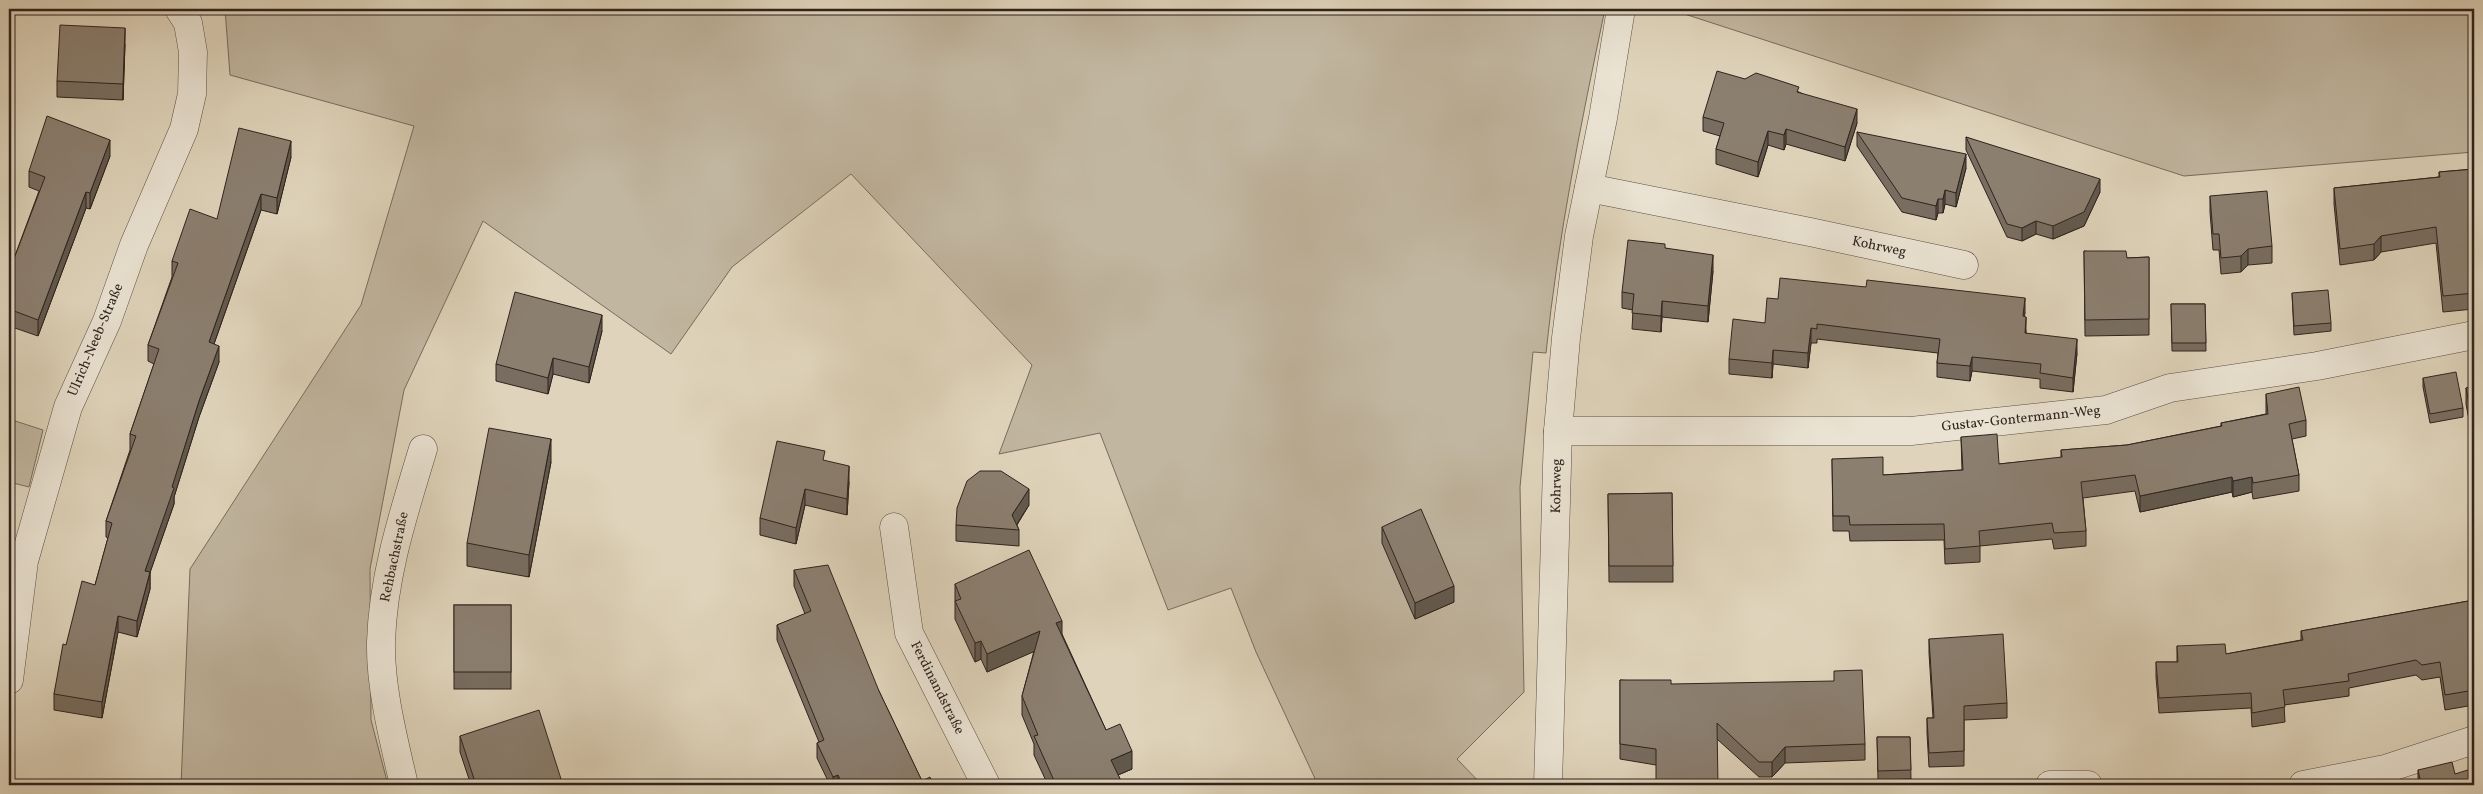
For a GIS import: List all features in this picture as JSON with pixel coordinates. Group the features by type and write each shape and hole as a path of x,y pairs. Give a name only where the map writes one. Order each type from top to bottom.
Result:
{"street":[{"name":"Ulrich-Neeb-Straße","path":"9,680 24,561 68,407 107,321 134,245 184,129 192,94 193,52 188,23 179,9"},
{"name":"Kohrweg","path":"1548,785 1558,431 1567,329 1579,236 1621,9"},
{"name":"Kohrweg","path":"1589,188 1964,265"},
{"name":"Gustav-Gontermann-Weg","path":"1558,431 1911,431 2106,410 2170,388 2317,366 2474,335"},
{"name":"Rehbachstraße","path":"404,785 388,716 381,644 384,594 401,523 423,449"},
{"name":"Ferdinandstraße","path":"894,527 909,633 986,785"},
{"path":"2303,785 2385,769 2474,740"},
{"path":"2050,785 2088,785"}],"shaded area":[{"path":"225,9 1605,9 1564,223 1546,353 1533,352 1520,487 1524,692 1457,759 1482,785 1318,785 1256,652 1231,588 1168,610 1100,433 999,454 1032,365 851,174 732,267 671,354 483,221 404,390 370,569 371,720 388,785 181,785 190,569 361,305 414,126 230,75"},
{"path":"1669,9 2474,9 2474,152 2184,176"},
{"path":"9,419 43,430 29,487 9,482"}],"building":[{"path":"60,25 125,28 123,84 57,81"},
{"path":"1717,71 1745,79 1756,73 1799,87 1797,92 1857,109 1845,147 1786,129 1784,135 1768,131 1758,162 1716,149 1724,123 1703,117"},
{"path":"47,116 110,140 90,193 86,192 38,320 9,309 9,272 45,177 29,171"},
{"path":"239,128 291,141 277,198 261,194 209,342 219,346 199,401 172,487 174,488 145,571 150,572 137,621 118,616 102,702 54,694 63,644 66,645 82,581 95,585 112,523 106,521 136,436 130,434 159,349 148,345 178,263 172,261 190,209 217,219"},
{"path":"1857,132 1966,154 1956,193 1945,190 1943,199 1938,199 1936,206 1902,198"},
{"path":"1966,137 2100,179 2084,212 2053,226 2036,221 2022,228 2007,224"},
{"path":"2474,169 2474,293 2443,296 2436,227 2381,236 2374,244 2340,249 2334,188 2440,177 2439,172"},
{"path":"2267,191 2272,246 2248,249 2241,256 2221,258 2219,234 2213,234 2210,196"},
{"path":"1628,240 1665,244 1665,248 1713,255 1708,306 1662,301 1661,316 1632,313 1634,294 1622,292"},
{"path":"2084,251 2126,251 2127,258 2149,257 2149,319 2085,320"},
{"path":"1780,278 1866,287 1867,280 2025,298 2023,316 2026,317 2025,333 2077,339 2073,378 2040,373 2041,364 1972,357 1970,366 1937,363 1940,339 1817,324 1817,329 1811,328 1808,353 1773,350 1772,363 1729,359 1733,319 1765,323 1767,298 1778,299"},
{"path":"2328,290 2331,323 2294,326 2292,293"},
{"path":"515,292 602,315 589,367 553,358 548,378 496,364"},
{"path":"2171,304 2205,304 2206,343 2172,343"},
{"path":"2456,372 2463,408 2430,414 2423,378"},
{"path":"2474,386 2474,431 2466,388"},
{"path":"2299,387 2306,420 2289,424 2299,475 2253,483 2252,477 2233,481 2232,477 2140,496 2135,475 2081,482 2086,531 2054,533 2052,523 1979,531 1980,546 1945,549 1944,524 1850,525 1849,516 1833,516 1832,459 1883,457 1883,475 1963,470 1961,437 1997,434 1999,464 2062,457 2061,450 2127,445 2222,426 2221,423 2268,414 2266,394"},
{"path":"489,428 551,439 529,555 467,543"},
{"path":"777,441 825,451 823,460 849,466 847,499 805,489 796,528 760,518"},
{"path":"980,471 1001,471 1029,489 1012,515 1019,530 956,525 957,508 967,481"},
{"path":"1672,493 1673,566 1609,566 1608,494"},
{"path":"1421,509 1454,586 1415,603 1382,527"},
{"path":"1029,550 1062,621 1056,623 1106,730 1120,724 1132,751 1111,760 1123,785 1056,785 1034,736 1038,735 1022,696 1040,631 987,654 981,641 975,643 955,601 961,599 955,584"},
{"path":"828,565 879,691 922,781 930,777 933,785 843,785 838,775 833,777 817,743 824,740 777,625 811,611 794,570"},
{"path":"2474,600 2474,690 2445,695 2440,662 2422,665 2416,660 2348,674 2349,681 2283,690 2285,707 2252,713 2251,693 2159,698 2156,662 2178,662 2177,646 2225,644 2226,654 2303,640 2301,631"},
{"path":"454,605 511,605 511,672 454,672"},
{"path":"2003,634 2007,703 1964,706 1964,751 1929,753 1927,718 1934,718 1929,639"},
{"path":"1862,670 1865,744 1785,747 1772,762 1759,762 1717,723 1718,785 1656,785 1656,749 1620,744 1620,680 1671,680 1671,684 1834,681 1834,671"},
{"path":"539,710 562,782 553,785 476,785 460,736"},
{"path":"1877,737 1910,737 1911,770 1878,771"},
{"path":"2452,762 2455,774 2474,768 2474,785 2409,785 2421,783 2418,770"}]}
